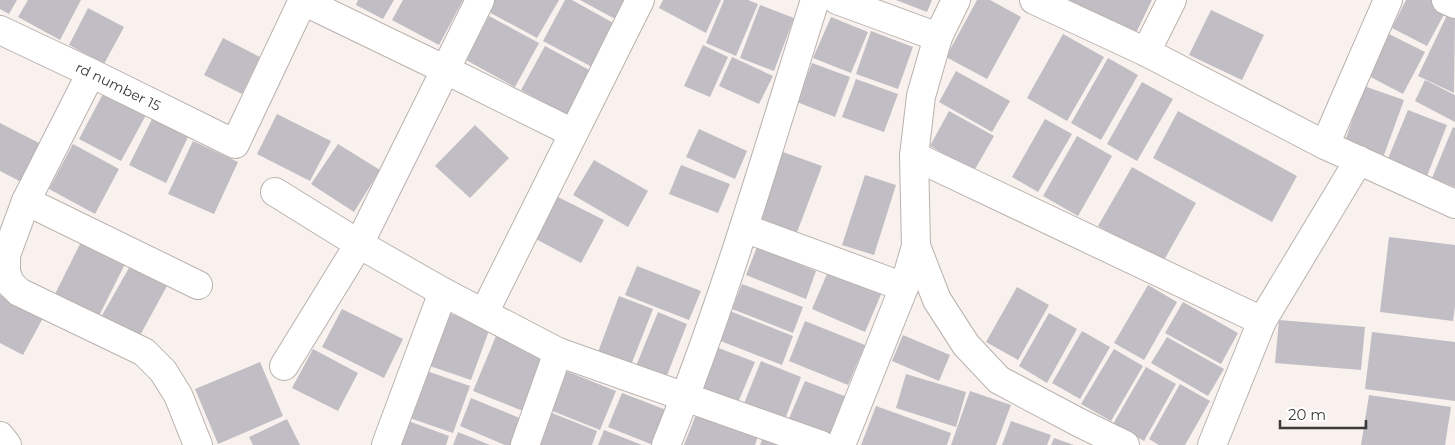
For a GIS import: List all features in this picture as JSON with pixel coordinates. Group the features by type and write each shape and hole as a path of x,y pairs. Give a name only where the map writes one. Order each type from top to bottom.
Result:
{"street":[{"path":"284,366 359,244 480,0"},
{"path":"484,313 640,0"},
{"path":"666,445 686,397 744,228 814,0"},
{"path":"837,0 938,37"},
{"path":"841,445 904,287 916,246 914,156 921,96 938,37 956,0"},
{"path":"1034,0 1146,52 1325,144 1455,204"},
{"path":"1146,52 1172,0"},
{"path":"1325,144 1388,0"},
{"path":"1446,0 1455,4"},
{"path":"303,1 573,134"},
{"name":"rd number 15","path":"0,30 235,144 303,1"},
{"path":"91,73 26,201 6,255 6,272 10,283 19,292 144,352 163,371 178,395 198,445"},
{"path":"914,156 1262,321"},
{"path":"1212,445 1262,321 1359,160"},
{"path":"275,192 359,244 443,292 558,352 821,445"},
{"path":"26,201 198,285"},
{"path":"744,228 904,287"},
{"path":"916,246 937,300 966,345 999,380 1125,445"},
{"path":"386,445 443,292"},
{"path":"525,445 558,352"},
{"path":"0,436 7,445"}],"building":[{"path":"0,0 17,0 9,14 0,9"},
{"path":"28,0 81,0 60,40 18,17"},
{"path":"358,0 394,0 383,19 356,5"},
{"path":"403,0 463,0 439,45 392,20"},
{"path":"494,0 559,0 537,38 487,11"},
{"path":"565,0 572,0 617,25 594,68 543,41"},
{"path":"580,0 625,0 615,19"},
{"path":"663,0 721,0 706,33 659,8"},
{"path":"724,0 748,0 758,4 736,56 706,43"},
{"path":"896,0 932,0 927,12"},
{"path":"977,0 990,0 1021,17 987,79 946,57"},
{"path":"1065,0 1152,0 1135,35"},
{"path":"1406,0 1435,0 1448,7 1427,46 1392,28"},
{"path":"760,5 794,18 774,71 740,58"},
{"path":"88,8 124,27 104,64 69,45"},
{"path":"1211,10 1264,35 1242,80 1189,55"},
{"path":"1448,13 1455,16 1454,93 1418,76"},
{"path":"489,16 539,43 515,87 466,60"},
{"path":"831,17 868,32 851,73 813,58"},
{"path":"871,31 913,47 898,89 856,74"},
{"path":"1385,32 1425,52 1403,94 1363,73"},
{"path":"1063,34 1104,57 1067,121 1027,98"},
{"path":"223,38 260,57 242,94 204,75"},
{"path":"703,45 728,57 710,97 684,86"},
{"path":"545,46 593,72 569,116 521,90"},
{"path":"732,57 773,76 759,104 719,86"},
{"path":"1108,58 1138,75 1101,140 1071,123"},
{"path":"812,63 850,77 835,117 797,102"},
{"path":"956,71 1010,101 992,132 939,102"},
{"path":"856,79 898,94 884,132 842,117"},
{"path":"1425,80 1455,95 1455,122 1415,101"},
{"path":"1142,82 1173,99 1137,161 1107,144"},
{"path":"1364,86 1404,100 1384,155 1345,141"},
{"path":"104,92 146,115 121,161 79,139"},
{"path":"1408,110 1447,125 1427,176 1387,161"},
{"path":"949,111 994,136 974,171 930,146"},
{"path":"1178,111 1297,176 1272,222 1153,158"},
{"path":"277,114 331,141 310,181 257,154"},
{"path":"153,117 189,135 166,183 129,165"},
{"path":"1045,119 1072,134 1038,192 1012,177"},
{"path":"0,123 43,145 23,183 0,171"},
{"path":"475,125 509,158 470,198 435,166"},
{"path":"1453,127 1455,128 1455,187 1432,178"},
{"path":"699,129 747,151 735,179 686,157"},
{"path":"1077,136 1112,156 1078,216 1043,196"},
{"path":"193,141 238,162 214,214 168,194"},
{"path":"73,144 119,169 95,214 49,189"},
{"path":"338,144 380,170 354,212 311,184"},
{"path":"780,151 822,166 796,235 755,220"},
{"path":"594,160 648,191 628,227 573,195"},
{"path":"681,165 730,184 718,213 669,194"},
{"path":"1132,167 1196,203 1163,262 1098,226"},
{"path":"865,175 896,185 874,255 842,245"},
{"path":"556,196 604,220 581,263 534,238"},
{"path":"1389,237 1455,245 1455,306 1453,321 1380,312"},
{"path":"81,242 125,264 98,318 54,296"},
{"path":"757,247 816,271 806,299 746,275"},
{"path":"130,266 167,286 138,339 100,319"},
{"path":"637,266 701,291 689,320 625,295"},
{"path":"829,269 882,292 865,332 812,309"},
{"path":"742,284 803,307 793,333 732,309"},
{"path":"1148,285 1177,302 1144,360 1114,343"},
{"path":"1017,287 1049,305 1018,360 986,342"},
{"path":"0,295 43,318 23,355 0,343"},
{"path":"619,296 653,309 631,365 598,352"},
{"path":"1183,302 1238,333 1221,364 1165,333"},
{"path":"342,309 403,339 384,378 322,347"},
{"path":"730,311 793,336 782,365 718,340"},
{"path":"446,312 490,328 471,380 427,365"},
{"path":"658,312 687,324 666,378 636,366"},
{"path":"1049,313 1077,329 1047,383 1019,366"},
{"path":"1279,320 1365,327 1361,370 1275,363"},
{"path":"805,321 865,345 848,385 789,361"},
{"path":"1082,331 1110,347 1080,399 1052,383"},
{"path":"1372,332 1455,342 1455,401 1365,389"},
{"path":"903,335 950,355 939,381 892,361"},
{"path":"496,336 545,357 523,411 473,391"},
{"path":"1167,337 1224,369 1208,396 1151,363"},
{"path":"716,347 755,362 737,405 699,390"},
{"path":"313,349 358,373 338,411 292,388"},
{"path":"1114,349 1143,366 1111,421 1081,404"},
{"path":"761,361 801,377 784,422 743,406"},
{"path":"260,362 283,416 218,444 195,389"},
{"path":"1146,367 1176,384 1144,441 1113,424"},
{"path":"421,369 470,386 453,433 404,416"},
{"path":"566,371 616,391 600,430 550,410"},
{"path":"906,374 966,392 956,427 896,408"},
{"path":"805,381 847,397 830,440 787,423"},
{"path":"1180,384 1210,401 1185,445 1159,445 1149,439"},
{"path":"970,391 1011,405 996,445 951,445"},
{"path":"622,393 669,411 653,445 608,427"},
{"path":"1369,395 1451,407 1445,445 1361,445"},
{"path":"471,398 522,419 511,445 505,445 460,426"},
{"path":"876,406 951,433 947,445 861,445"},
{"path":"697,412 758,436 755,445 684,445"},
{"path":"552,413 597,431 592,445 540,445"},
{"path":"287,419 300,445 253,445 249,437"},
{"path":"403,419 449,436 446,445 393,445"},
{"path":"1011,421 1051,435 1047,445 1002,445"},
{"path":"604,430 642,445 598,445"},
{"path":"458,432 490,445 453,445"},
{"path":"763,437 785,445 760,445"},
{"path":"1054,438 1074,445 1051,445"}]}
